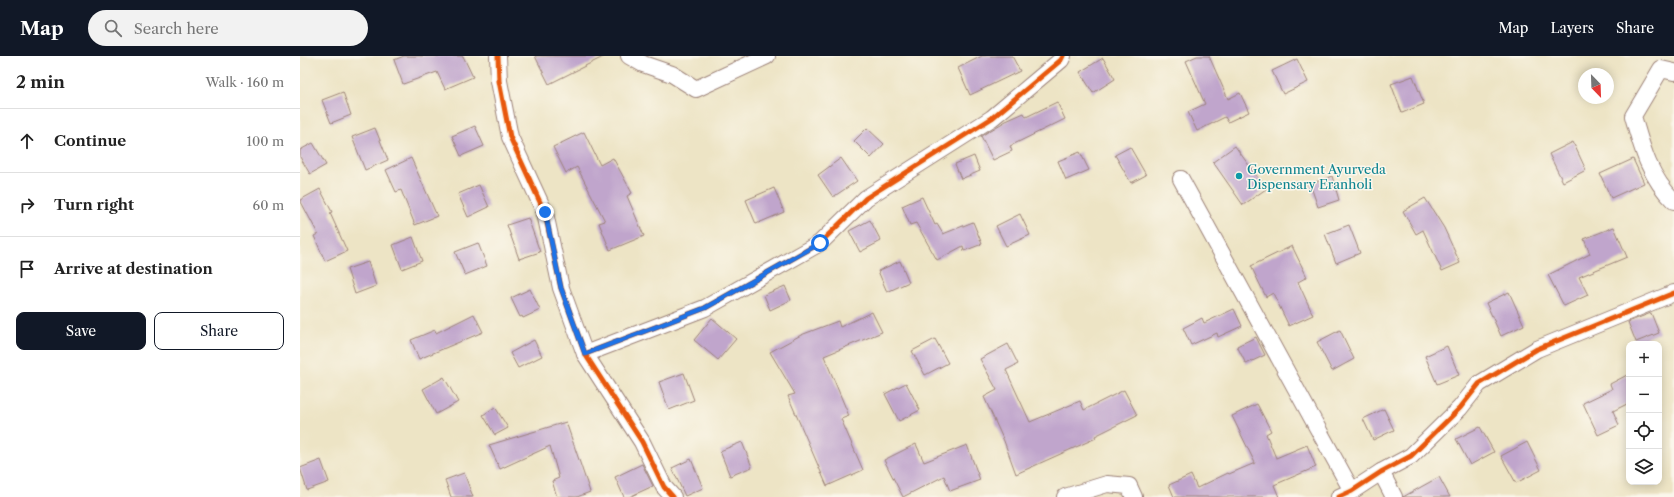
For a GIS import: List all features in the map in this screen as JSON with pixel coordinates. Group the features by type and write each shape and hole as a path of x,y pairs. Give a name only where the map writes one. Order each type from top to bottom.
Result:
{"street":[{"path":"498,56 499,80 510,137 545,212 561,288 585,354 642,442 664,487 673,497"},
{"path":"629,56 643,64 672,74 696,89 767,56"},
{"path":"585,354 705,308 820,243 866,198 992,118 1061,60 1062,56"},
{"path":"1674,72 1661,69 1633,116 1645,157 1661,188 1674,201"},
{"path":"1181,179 1346,494 1381,472 1412,456 1460,408 1479,384 1536,349 1674,293"},
{"path":"1381,472 1394,497"},
{"path":"1065,497 1107,484 1128,486 1134,497"}],"building":[{"path":"404,56 463,56 473,77 445,89 437,72 403,84 394,60"},
{"path":"535,56 605,56 549,84"},
{"path":"982,56 1012,56 1020,71 970,95 958,68"},
{"path":"1197,56 1209,56 1228,99 1240,93 1249,112 1228,122 1225,117 1197,131 1188,112 1205,104 1186,61"},
{"path":"1103,58 1115,79 1093,93 1080,72"},
{"path":"1297,59 1308,82 1283,94 1272,71"},
{"path":"1413,76 1424,104 1402,113 1391,84"},
{"path":"343,92 351,115 331,123 322,100"},
{"path":"1057,102 1065,119 1010,146 1012,151 993,160 981,136 1006,121 1024,113 1026,117"},
{"path":"475,126 484,146 461,156 452,136"},
{"path":"375,128 388,160 365,170 352,137"},
{"path":"867,128 884,144 871,158 854,141"},
{"path":"584,132 600,165 613,158 632,193 627,196 644,236 610,250 599,223 605,221 577,167 566,173 553,147"},
{"path":"1573,142 1586,170 1563,182 1549,154"},
{"path":"313,143 326,165 310,174 300,157 300,150"},
{"name":"Government Ayurveda Dispensary Eranholi","path":"1235,146 1266,189 1243,205 1213,162"},
{"path":"1130,147 1146,175 1131,183 1115,155"},
{"path":"1080,152 1089,170 1066,180 1058,161"},
{"path":"974,156 980,171 961,179 955,164"},
{"path":"411,158 437,216 415,225 401,190 396,192 386,170"},
{"path":"841,158 857,181 833,197 818,175"},
{"path":"1633,159 1644,183 1611,198 1600,174"},
{"path":"1332,176 1339,200 1318,207 1310,184"},
{"path":"479,185 489,207 468,217 458,194"},
{"path":"774,188 784,212 756,224 746,200"},
{"path":"320,189 332,212 330,213 347,251 325,261 314,236 318,234 300,200"},
{"path":"922,197 935,225 937,224 943,234 973,222 982,244 964,251 963,246 937,260 916,223 910,225 902,206"},
{"path":"1425,198 1444,228 1460,263 1442,271 1423,230 1416,234 1403,211"},
{"path":"1020,214 1030,235 1006,246 996,226"},
{"path":"528,218 540,252 519,259 507,225"},
{"path":"870,220 881,241 860,252 849,231"},
{"path":"1349,225 1360,253 1336,263 1325,234"},
{"path":"1614,227 1627,257 1579,277 1588,295 1564,306 1548,275 1590,254 1584,239"},
{"path":"413,237 422,261 402,269 393,245"},
{"path":"478,243 487,266 465,275 455,252"},
{"path":"1292,246 1307,277 1298,282 1313,315 1289,326 1273,293 1266,297 1251,266"},
{"path":"900,261 909,282 887,292 878,271"},
{"path":"368,262 376,286 355,294 347,269"},
{"path":"785,286 791,300 770,310 764,295"},
{"path":"530,289 540,310 523,318 522,316 520,317 511,298"},
{"path":"1509,292 1524,325 1501,336 1486,303"},
{"path":"1234,309 1242,326 1218,337 1217,333 1191,345 1183,328 1202,318 1204,323"},
{"path":"872,312 882,332 824,356 849,416 841,419 863,470 827,486 788,396 795,394 770,352 801,335 838,321 840,327"},
{"path":"1651,313 1659,333 1636,341 1628,322"},
{"path":"474,314 483,332 419,359 411,340 435,330 436,333"},
{"path":"712,318 736,339 718,360 694,340"},
{"path":"1340,330 1354,359 1332,371 1317,342"},
{"path":"1256,337 1265,355 1246,364 1237,346"},
{"path":"935,339 948,363 925,375 912,351"},
{"path":"534,340 542,356 518,368 510,353"},
{"path":"1008,344 1018,364 1006,370 1030,422 1080,401 1084,410 1124,390 1137,415 1095,436 1096,438 1016,474 1004,441 984,397 997,390 980,359"},
{"path":"1447,346 1459,375 1437,384 1425,356"},
{"path":"684,373 694,400 669,410 659,382"},
{"path":"1626,376 1626,404 1613,411 1619,425 1598,435 1583,403 1612,389 1610,384"},
{"path":"444,377 458,402 436,414 423,389"},
{"path":"906,383 920,410 899,421 885,394"},
{"path":"1257,404 1271,431 1266,434 1276,458 1307,445 1316,467 1274,485 1279,497 1174,497 1169,485 1191,475 1197,488 1228,473 1229,474 1255,463 1232,416"},
{"path":"495,407 508,428 495,435 483,415"},
{"path":"1384,409 1394,430 1373,440 1363,419"},
{"path":"566,422 590,492 577,497 557,497 552,481 559,478 550,446 500,469 489,445"},
{"path":"1480,427 1494,452 1470,465 1456,439"},
{"path":"742,442 752,467 730,476 720,451"},
{"path":"1527,442 1541,470 1516,483 1501,456"},
{"path":"916,444 924,462 967,445 980,480 950,491 944,476 903,497 884,460"},
{"path":"691,459 703,488 685,496 672,468"},
{"path":"321,460 329,482 307,490 300,468"},
{"path":"642,464 653,486 629,497 624,497 615,477"},
{"path":"464,473 473,497 451,497 445,480"},
{"path":"1439,477 1450,497 1403,497"}],"cycle path":[{"path":"498,56 499,81 510,137 545,213 561,288 585,354 642,442 664,487 673,497"},
{"path":"585,354 705,308 820,243 866,198 992,118 1061,60 1063,56"},
{"path":"1339,497 1352,491 1381,472 1411,456 1460,408 1479,384 1537,349 1674,293"}],"place":[{"name":"Government Ayurveda Dispensary Eranholi","path":"1239,176"}],"route":[{"path":"545,212 561,288 585,354 705,308 820,243"}]}
